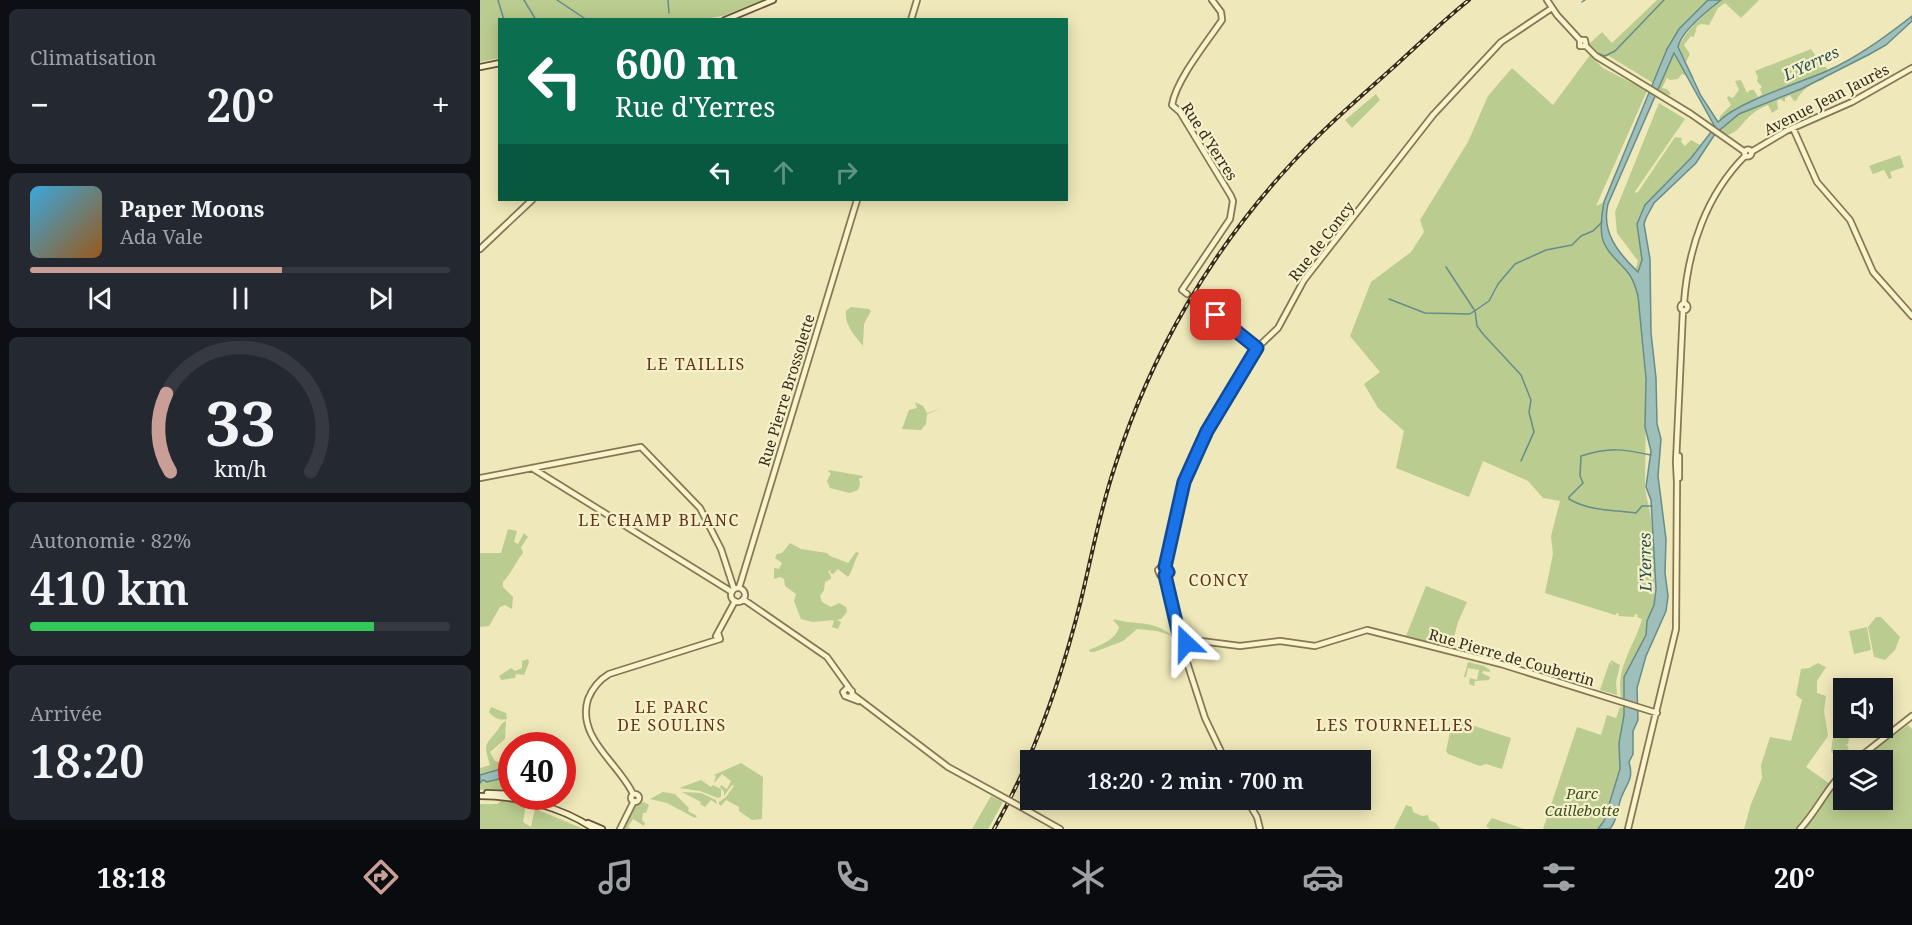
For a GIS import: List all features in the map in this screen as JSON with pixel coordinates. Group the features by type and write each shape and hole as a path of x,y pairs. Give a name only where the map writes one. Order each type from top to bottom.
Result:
{"street":[{"path":"730,18 773,0"},
{"path":"912,18 917,0"},
{"name":"Rue d'Yerres","path":"1187,294 1182,290 1227,225 1233,212 1231,196 1180,112 1172,105 1174,96 1187,72 1222,20 1221,12 1212,0"},
{"path":"1547,0 1580,40 1580,46 1586,46 1596,56 1659,93 1747,153 1715,192 1698,234 1687,273 1684,303 1688,307 1683,310 1676,462 1676,629 1628,829"},
{"name":"Rue de Concy","path":"1220,750 1205,718 1182,647 1176,643 1177,638 1182,638 1165,575 1160,575 1158,570 1165,567 1184,482 1207,431 1257,348 1278,328 1304,280 1433,115 1501,42 1552,8"},
{"path":"480,67 498,63"},
{"name":"Avenue Jean Jaurès","path":"1747,153 1793,128 1852,102 1912,68"},
{"path":"1793,128 1817,182 1850,220 1873,272 1912,316"},
{"path":"480,249 531,201"},
{"name":"Rue Pierre Brossolette","path":"735,590 857,201"},
{"path":"1198,300 1257,348"},
{"path":"480,478 641,447 700,508 720,549 735,590 731,597 735,601"},
{"path":"531,468 735,590 744,593 743,599"},
{"path":"735,601 743,599"},
{"path":"743,599 827,657 840,674 849,692 862,704 948,767 1060,829"},
{"path":"620,829 634,801 631,797 633,794 589,729 586,713 591,693 602,679 612,672 713,640 719,636 735,601"},
{"name":"Rue Pierre de Coubertin","path":"1182,638 1240,646 1280,641 1315,646 1367,630 1480,659 1657,712"},
{"path":"1182,638 1186,643 1182,647"},
{"path":"1869,750 1912,716"},
{"path":"1800,829 1833,782"},
{"path":"480,795 498,792"},
{"path":"480,795 532,802 594,829"},
{"path":"558,810 602,829"},
{"path":"1253,810 1260,829"}],"green space":[{"path":"480,0 763,0 711,18 498,18 498,58 480,62"},
{"path":"1657,0 1708,0 1674,38 1653,83 1609,56 1604,57 1589,44 1602,32 1612,43"},
{"path":"1721,0 1759,0 1741,18 1725,3 1718,8 1709,25 1697,26 1694,37 1691,36 1684,45 1690,54 1686,62 1694,78 1682,74 1678,79 1667,78 1662,88 1667,89 1671,94 1668,95 1658,89 1682,40"},
{"path":"1811,49 1828,71 1823,80 1808,87 1797,100 1794,101 1790,95 1785,98 1785,102 1780,99 1777,101 1778,109 1772,113 1768,105 1758,110 1730,134 1726,135 1718,129 1720,116 1731,105 1728,96 1733,98 1739,90 1735,81 1741,80 1747,93 1754,90 1758,97 1762,94 1760,89 1762,87 1757,81 1755,71"},
{"path":"1590,55 1603,68 1647,91 1596,206 1604,202 1602,237 1636,286 1646,389 1645,489 1651,518 1655,571 1654,605 1647,621 1646,635 1624,677 1624,698 1621,698 1620,686 1623,666 1642,619 1635,614 1634,617 1618,616 1617,613 1615,615 1545,593 1553,554 1551,536 1560,501 1543,498 1528,481 1483,461 1469,497 1396,468 1404,431 1378,408 1364,384 1380,372 1350,336 1371,282 1411,252 1424,232 1420,220 1468,142 1488,96 1512,68 1553,105"},
{"path":"1376,94 1380,100 1352,128 1345,120"},
{"path":"1659,103 1685,119 1634,193 1638,192 1675,137 1682,138 1681,142 1685,146 1691,140 1700,145 1691,158 1645,205 1637,230 1642,260 1638,272 1635,270 1638,261 1617,233 1615,212"},
{"path":"1900,155 1904,167 1890,172 1892,178 1889,179 1884,170 1873,174 1869,166"},
{"path":"851,307 871,311 864,324 863,346 847,321 846,311"},
{"path":"915,402 923,406 927,413 942,408 927,414 926,424 921,430 902,429 909,410 917,408"},
{"path":"829,470 863,476 859,478 858,490 850,493 830,488 827,481 831,473 828,472"},
{"path":"508,529 517,531 514,542 518,544 524,533 528,537 521,547 523,553 503,582 503,587 513,597 512,609 505,605 500,607 489,626 480,627 480,553 501,553"},
{"path":"790,543 801,549 827,553 848,563 856,552 859,553 848,577 838,569 833,574 830,573 831,569 828,572 831,579 825,582 820,596 822,602 831,607 839,603 846,607 847,612 837,620 841,622 838,629 832,627 834,620 813,622 801,619 794,601 796,594 785,586 784,579 780,577 774,579 774,568 779,569 782,563 775,558"},
{"path":"1426,586 1467,602 1458,622 1451,648 1406,636"},
{"path":"1876,617 1881,617 1900,637 1895,650 1885,660 1874,657 1868,627"},
{"path":"1114,619 1152,625 1172,636 1157,631 1137,629 1123,641 1090,652 1089,650 1107,642 1115,635 1119,627"},
{"path":"1867,627 1871,650 1854,654 1849,631"},
{"path":"528,659 524,675 516,674 515,678 501,680 499,676 511,668 515,671 522,668 522,661"},
{"path":"1611,660 1620,665 1616,682 1617,695 1600,690 1610,661 1612,667"},
{"path":"1468,662 1490,670 1490,672 1483,671 1482,673 1490,677 1489,680 1475,681 1474,686 1469,684 1470,678 1477,680 1479,670 1468,668 1466,677 1464,677"},
{"path":"1818,663 1826,667 1817,681 1817,693 1826,696 1824,711 1828,736 1806,767 1833,786 1833,810 1893,810 1893,750 1874,750 1908,725 1912,729 1912,829 1744,829 1762,778 1761,765 1770,737 1791,741 1802,700 1796,695 1801,669"},
{"path":"491,707 506,713 507,719 493,716 489,712"},
{"name":"Parc Caillebotte","path":"1620,707 1626,708 1620,772 1617,788 1606,817 1598,829 1543,829 1577,727 1601,735 1607,715 1616,718"},
{"name":"LES TOURNELLES","path":"1453,719 1511,738 1502,769 1486,764 1480,766 1448,754 1446,751"},
{"path":"506,721 505,732 498,732 498,745 490,752 498,762 498,790 480,790 480,768 490,765 486,749 487,743 501,724"},
{"path":"1833,737 1849,738 1848,744 1845,745 1848,746 1848,750 1833,750 1833,754 1831,752"},
{"path":"741,763 763,777 762,819 752,820 739,811 739,807 726,800 721,806 719,804 734,786 732,785 724,796 720,787 721,785 727,789 731,781 722,774 714,783 716,776 714,775"},
{"path":"701,780 711,787 713,785 721,789 721,797 679,788"},
{"path":"663,792 675,794 689,808 688,811 697,816 695,818 667,803 650,799"},
{"path":"682,792 701,793 716,800 717,804 711,800 705,807 700,804 701,802"},
{"path":"991,796 1003,802 988,829 972,829"},
{"path":"644,802 649,805 646,813 643,813 644,826 633,819 628,827 631,829 623,829 635,806"},
{"path":"480,804 497,804 498,810 525,810 523,822 531,827 535,810 538,810 584,829 480,829"},
{"path":"1406,805 1412,807 1413,812 1422,816 1428,815 1429,820 1436,823 1440,829 1394,829"},
{"name":"Parc Caillebotte","path":"1492,818 1524,829 1490,829 1486,826"}],"water":[{"path":"1708,0 1721,0 1689,28 1678,47 1701,96 1718,122 1727,114 1754,100 1827,71 1850,59 1912,16 1912,21 1886,45 1801,89 1739,114 1715,134 1696,163 1654,203 1646,218 1644,224 1650,259 1651,333 1656,378 1657,424 1661,439 1658,476 1666,539 1665,573 1668,596 1666,611 1646,656 1637,688 1638,720 1633,731 1633,754 1629,762 1629,781 1613,825 1610,829 1598,829 1604,821 1620,769 1619,743 1624,715 1624,677 1646,635 1647,621 1654,605 1656,589 1651,500 1646,487 1651,451 1645,427 1646,379 1638,296 1631,277 1606,247 1601,228 1604,202 1667,49 1679,29","holes":["1674,53 1715,127 1691,158 1645,205 1637,224 1642,260 1638,272 1613,241 1609,233 1606,214 1608,204"]},
{"path":"498,770 498,779 487,782 483,780 480,783 480,775"}],"waterway":[{"path":"498,0 503,18"},
{"path":"524,0 535,18"},
{"path":"557,0 584,18"},
{"path":"668,0 669,13"},
{"path":"1599,54 1605,56 1615,51 1664,0"},
{"path":"1389,299 1425,313 1470,314 1489,301 1498,284 1515,264 1546,250 1572,245 1602,222"},
{"path":"1446,267 1475,311 1477,326 1521,375 1531,400 1529,412 1534,432 1521,461"},
{"path":"1651,455 1616,450 1581,456 1580,476 1583,483 1569,499 1593,508 1636,513 1642,506 1652,506"}],"tunnel":[{"path":"1187,294 1198,300"}],"railway":[{"path":"994,829 1022,775 1065,660 1105,499 1130,424 1165,344 1187,305 1235,231 1292,163 1342,113 1469,0"}],"district":[{"name":"LE TAILLIS","path":"696,364"},
{"name":"LE CHAMP BLANC","path":"659,520"},
{"name":"CONCY","path":"1219,580"},
{"name":"LE PARC DE SOULINS","path":"672,716"},
{"name":"LES TOURNELLES","path":"1395,725"}],"route":[{"path":"1186,643 1179,635 1165,575 1168,573 1168,568 1165,567 1182,488 1207,431 1257,348 1216,315"}],"water label":[{"name":"L'Yerres","path":"1811,63"},
{"name":"L'Yerres","path":"1645,562"}]}
